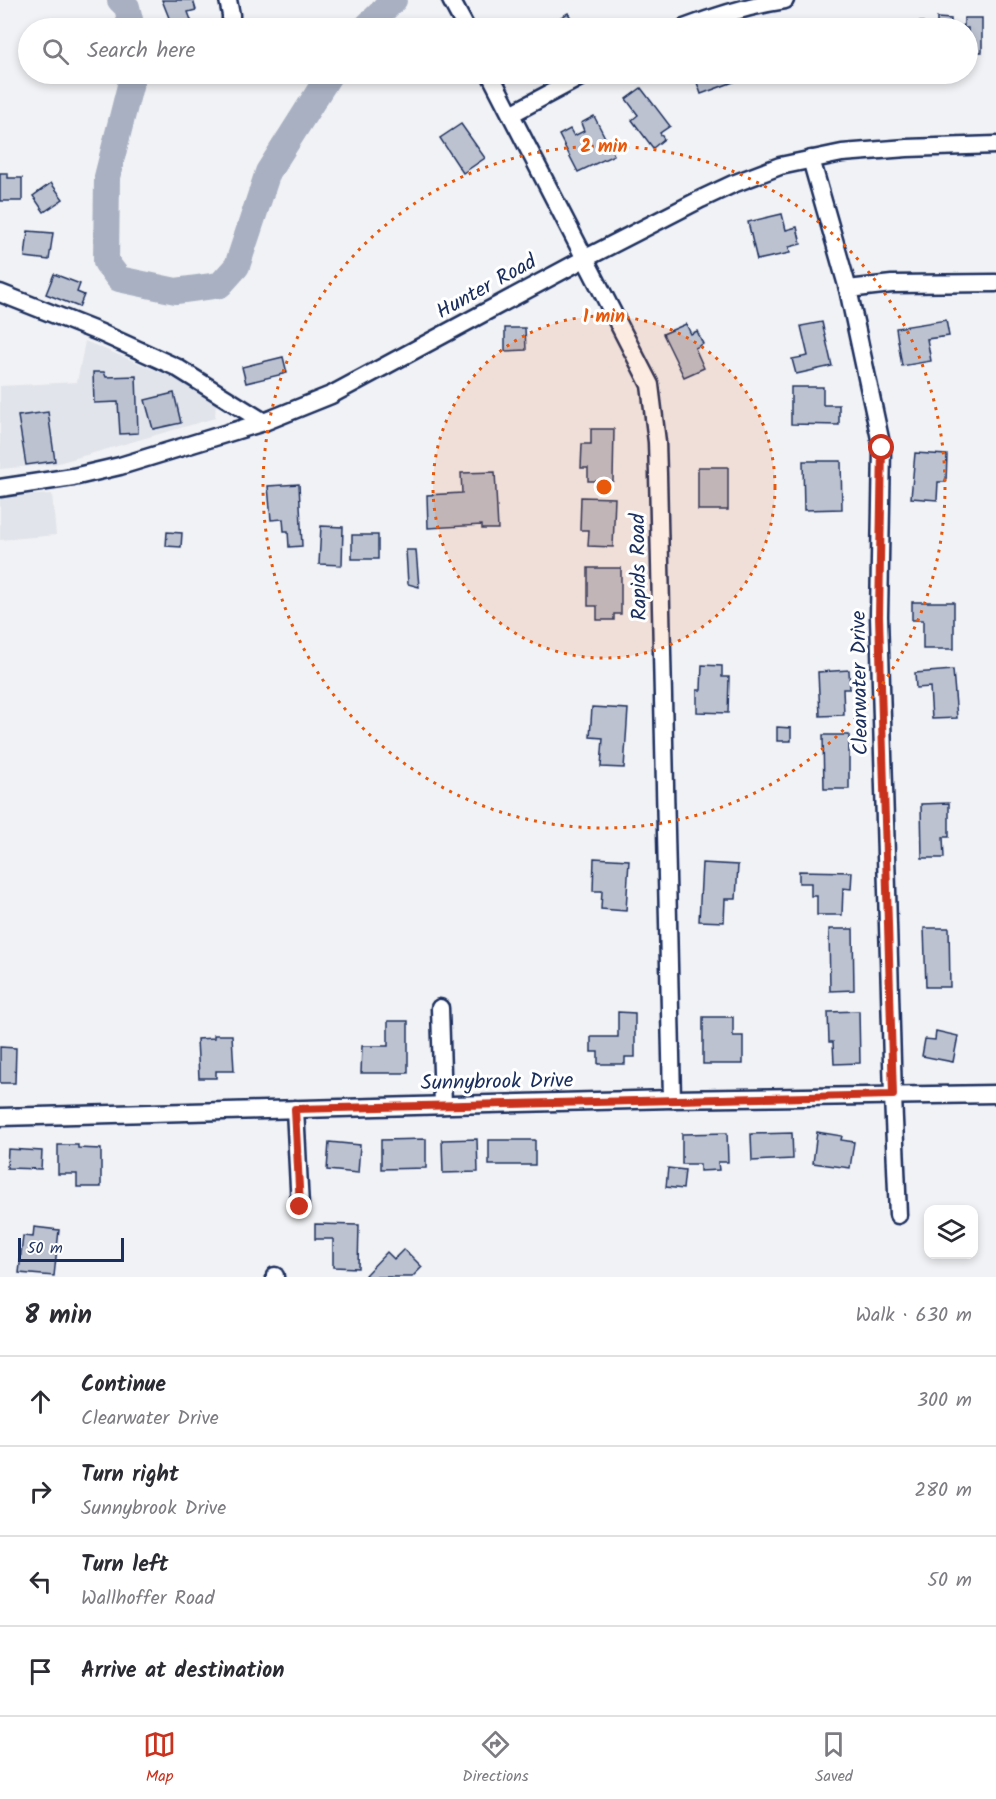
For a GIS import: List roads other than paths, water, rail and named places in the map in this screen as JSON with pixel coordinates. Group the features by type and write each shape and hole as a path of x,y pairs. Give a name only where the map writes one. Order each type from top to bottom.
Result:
{"street":[{"path":"228,0 231,18"},
{"path":"451,0 461,18"},
{"path":"710,18 785,0"},
{"name":"Rapids Road","path":"495,84 650,385 657,442 672,1100"},
{"path":"511,114 567,84"},
{"name":"Hunter Road","path":"0,488 73,477 120,466 264,422 330,395 584,259 733,184 780,166 842,153 907,147 996,145"},
{"name":"Clearwater Drive","path":"811,159 848,289 882,448 879,616 898,1215"},
{"path":"848,289 892,284 996,283"},
{"path":"0,293 101,333 176,367 264,422"},
{"path":"440,1008 443,1105"},
{"name":"Sunnybrook Drive","path":"0,1117 996,1094"},
{"path":"295,1109 300,1207"}],"waterway":[{"path":"120,0 127,7 130,18"},
{"path":"375,18 394,0"},
{"path":"130,84 107,177 106,262 119,279 176,291 220,285 237,266 268,172 324,84"}]}
